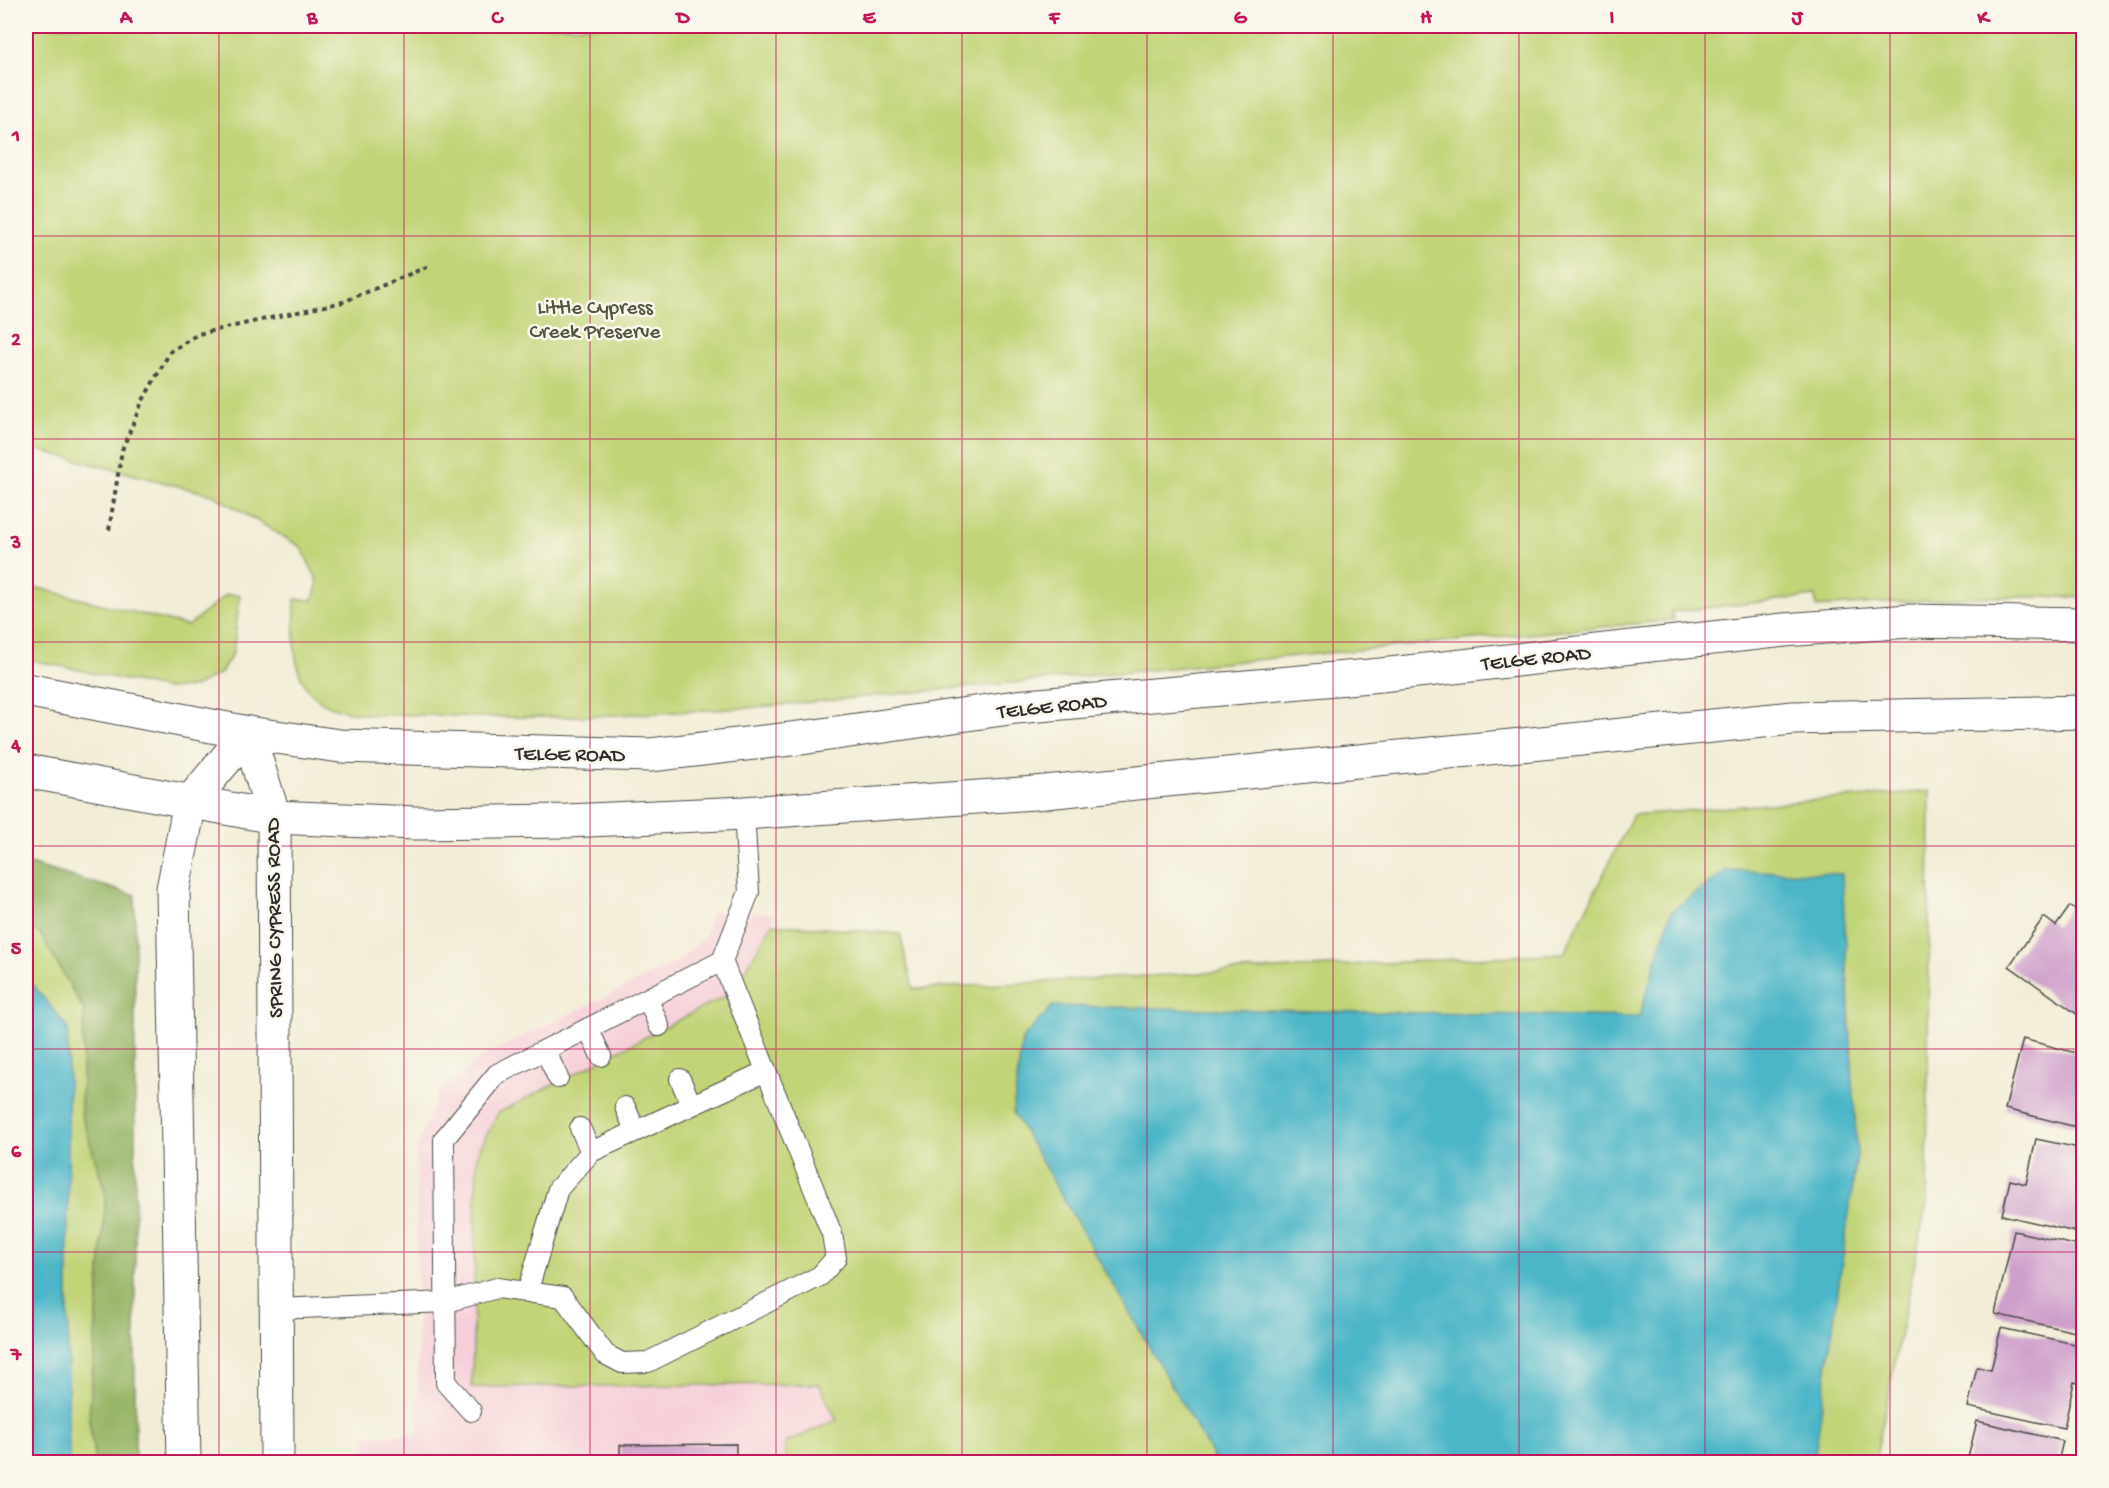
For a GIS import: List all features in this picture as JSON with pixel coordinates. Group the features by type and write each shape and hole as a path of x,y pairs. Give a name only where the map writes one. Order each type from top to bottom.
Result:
{"main road":[{"name":"TELGE ROAD","path":"26,690 248,733 340,746 650,755 808,737 1016,707 1381,675 1784,630 1909,621 2084,624"},
{"path":"26,771 274,817 415,823 567,821 744,813 1059,790 1793,718 2084,712"},
{"path":"183,1462 173,889 190,802 248,733"},
{"name":"SPRING CYPRESS ROAD","path":"248,733 274,817 277,1462"}],"lane":[{"path":"471,1411 446,1383 444,1139 497,1074 722,961 749,892 744,813"},
{"path":"276,1309 446,1302 497,1288 563,1298 605,1354 622,1363 648,1362 820,1276 836,1258 832,1234 722,961"},
{"path":"648,999 659,1026"},
{"path":"588,1028 601,1056"},
{"path":"545,1050 558,1078"},
{"path":"527,1293 558,1189 591,1152 766,1071"},
{"path":"680,1079 691,1104"},
{"path":"625,1107 635,1130"},
{"path":"580,1128 591,1152"}],"path":[{"path":"109,530 122,450 142,402 170,352 198,334 344,302 429,266"}],"shaded area":[{"path":"712,912 774,914 772,924 733,992 472,1387 819,1384 837,1420 785,1443 785,1462 364,1462 365,1436 418,1434 416,1148 439,1092 485,1055 677,962 705,937"}],"green space":[{"name":"Little Cypress Creek Preserve","path":"26,26 2083,26 2083,597 1977,597 1816,607 1815,596 1671,612 1674,620 760,707 555,717 377,715 345,711 328,705 313,695 305,686 300,675 294,636 295,599 313,600 318,582 301,547 213,495 26,447"},
{"path":"26,585 188,626 226,595 240,595 233,653 221,673 194,687 168,689 26,659"},
{"path":"1930,791 1927,1201 1875,1462 785,1462 785,1443 837,1420 819,1384 472,1387 477,1154 498,1113 733,992 772,924 900,934 913,989 1564,953 1633,815"},
{"path":"26,863 135,895 135,1462 95,1462 89,1418 106,1194 81,1113 84,1010 41,935 26,922"},
{"path":"26,922 41,935 84,1010 81,1113 106,1194 89,1418 95,1462 26,1462"}],"water":[{"path":"1727,870 1842,874 1857,1155 1814,1462 1216,1462 1013,1112 1022,1039 1053,1006 1639,1017 1671,912"},
{"path":"26,983 34,986 68,1028 68,1436 70,1462 26,1462"}],"building":[{"path":"2070,906 2084,915 2084,1019 2009,966 2044,917 2056,926"},
{"path":"2023,1039 2084,1055 2084,1129 2005,1109"},
{"path":"2036,1139 2084,1149 2084,1234 2002,1215 2010,1180 2026,1184"},
{"path":"2014,1231 2084,1247 2084,1334 1995,1314"},
{"path":"2001,1328 2084,1346 2084,1385 2074,1382 2064,1428 1968,1407 1977,1367 1991,1370"},
{"path":"1977,1421 2063,1441 2058,1462 1967,1462"},
{"path":"736,1444 736,1462 620,1462 620,1445"}]}
